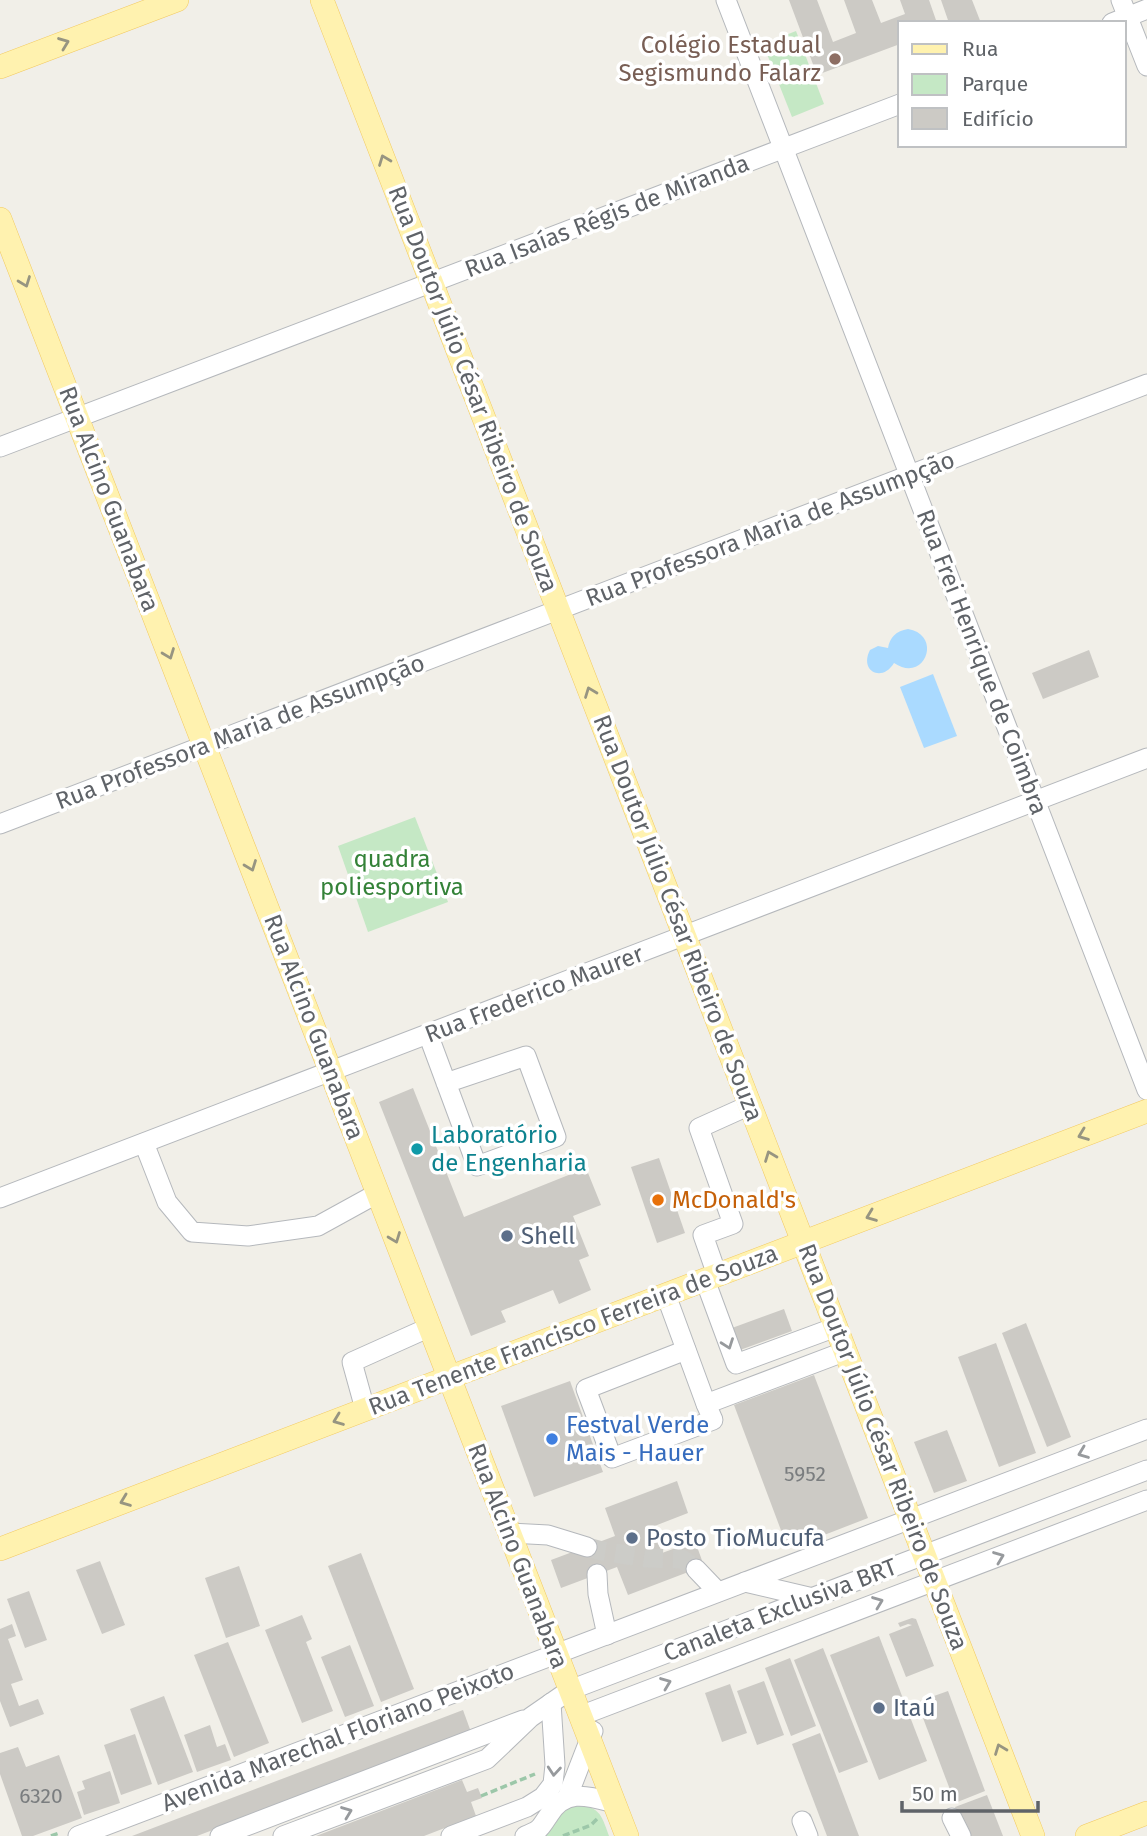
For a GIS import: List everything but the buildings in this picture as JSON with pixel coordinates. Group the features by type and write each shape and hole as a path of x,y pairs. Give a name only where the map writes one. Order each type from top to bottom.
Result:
{"main road":[{"path":"0,68 177,0"},
{"name":"Rua Doutor Júlio César Ribeiro de Souza","path":"322,0 1033,1836"},
{"name":"Rua Alcino Guanabara","path":"0,219 570,1690 591,1711 590,1739 627,1836"},
{"name":"Rua Tenente Francisco Ferreira de Souza","path":"0,1549 1147,1111"},
{"path":"1087,1836 1147,1813"}],"street":[{"name":"Rua Frei Henrique de Coimbra","path":"726,0 1147,1090"},
{"path":"1120,13 1147,9"},
{"path":"1126,25 1147,66"},
{"name":"Rua Isaías Régis de Miranda","path":"0,447 898,105"},
{"name":"Rua Professora Maria de Assumpção","path":"0,824 1147,384"},
{"name":"Rua Frederico Maurer","path":"0,1198 1147,758"},
{"path":"428,1034 446,1083 477,1166 556,1137 526,1056 446,1083"},
{"path":"750,1105 699,1128 733,1224 703,1235 711,1277 736,1364 836,1327"},
{"path":"144,1143 167,1202 192,1232 248,1236 318,1226 378,1193"},
{"path":"666,1295 713,1420 612,1458 586,1388 686,1350"},
{"path":"365,1409 352,1362 430,1327"},
{"path":"706,1404 846,1351"},
{"name":"Avenida Marechal Floriano Peixoto","path":"78,1836 1147,1429"},
{"name":"Canaleta Exclusiva BRT","path":"531,1717 570,1690 1147,1470"},
{"path":"591,1711 1147,1500"},
{"path":"509,1533 548,1535 587,1547"},
{"path":"696,1569 718,1592"},
{"path":"597,1574 598,1594 607,1635"},
{"path":"745,1582 813,1598"},
{"path":"451,1836 527,1807 544,1797 553,1784 555,1765 551,1703"},
{"path":"220,1836 531,1717"},
{"path":"283,1836 486,1759 531,1717"},
{"path":"567,1798 590,1739"},
{"path":"525,1836 540,1830 557,1804 567,1798 588,1796 614,1803"},
{"path":"952,1818 961,1836"}],"path":[{"path":"481,1796 537,1773"},
{"path":"564,1836 591,1825"}],"green space":[{"path":"796,31 824,104 792,117 763,44"},
{"name":"quadra poliesportiva","path":"415,817 448,902 368,932 338,846"},
{"path":"573,1804 598,1812 609,1836 543,1836 559,1815"}],"water":[{"path":"908,629 919,633 925,640 926,656 921,663 905,668 894,663 884,672 873,672 867,664 870,650 878,646 888,648 894,635"},
{"path":"933,674 957,736 924,748 900,687"}],"tunnel":[{"path":"587,1547 646,1558 682,1559 696,1569"}],"place":[{"name":"Colégio Estadual Segismundo Falarz","path":"835,59"},
{"name":"Laboratório de Engenharia","path":"417,1149"},
{"name":"McDonald's","path":"658,1200"},
{"name":"Shell","path":"507,1236"},
{"name":"Festval Verde Mais - Hauer","path":"552,1439"},
{"name":"Posto TioMucufa","path":"632,1538"},
{"name":"Itaú","path":"879,1708"}]}
